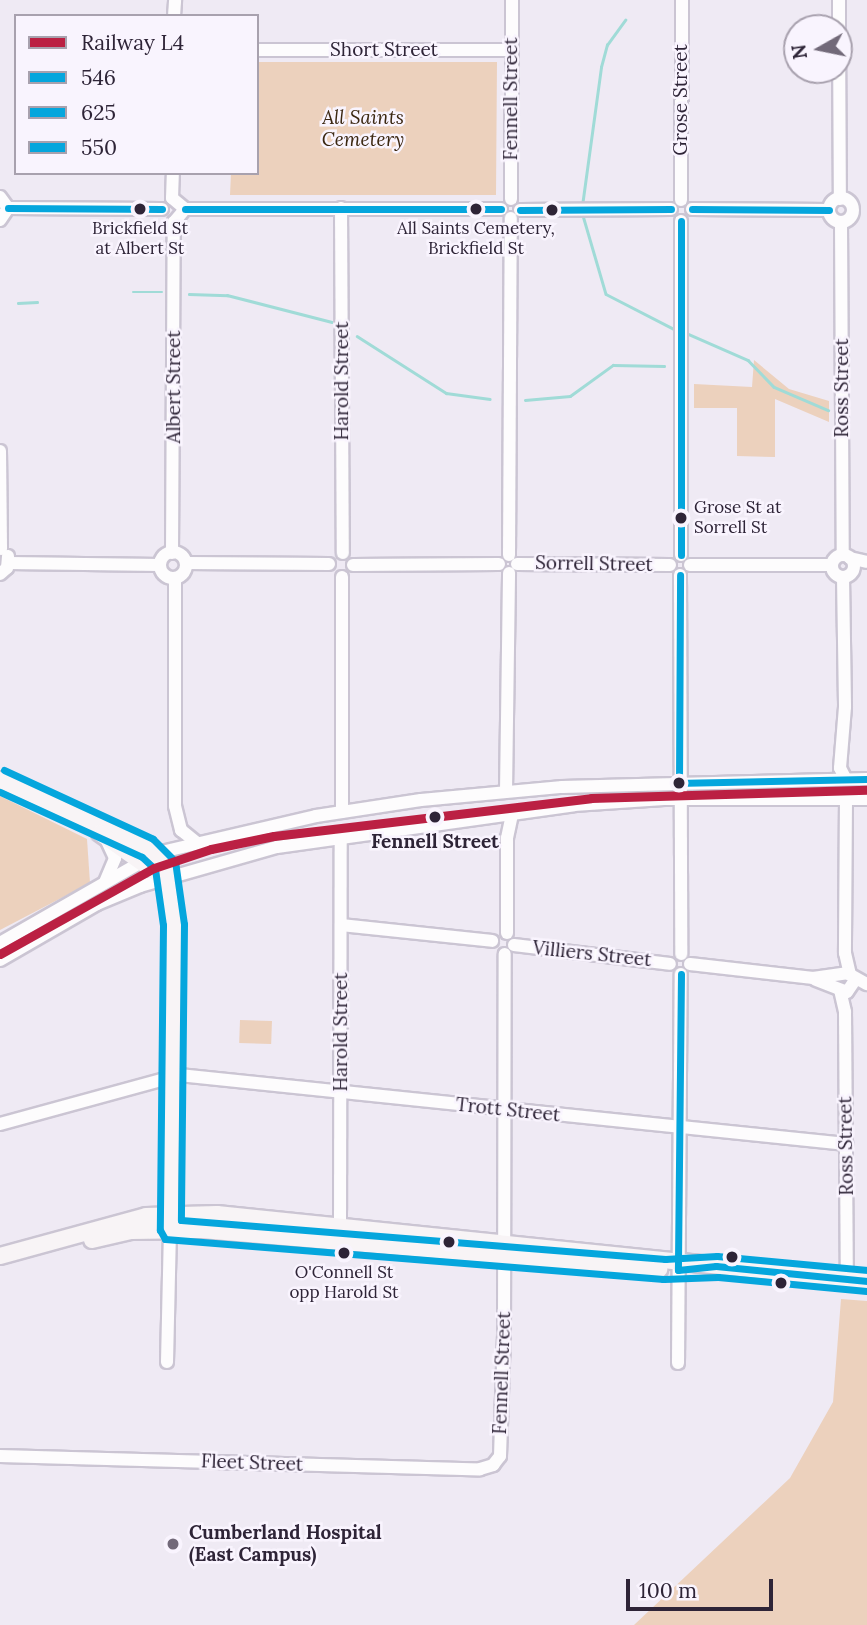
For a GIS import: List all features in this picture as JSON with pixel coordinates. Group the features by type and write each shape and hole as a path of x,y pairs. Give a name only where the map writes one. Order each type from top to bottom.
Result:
{"main road":[{"path":"0,779 99,831 107,827 150,857 164,878 174,924 170,1222"},
{"path":"0,1267 105,1236 217,1214 505,1249"},
{"path":"0,1256 124,1220 716,1265 867,1281"}],"street":[{"name":"Fennell Street","path":"511,212 512,0"},
{"name":"Grose Street","path":"681,200 682,0"},
{"name":"Short Street","path":"259,50 512,50"},
{"path":"172,198 185,209 341,208 511,212 671,209 681,200 692,209 829,210 840,198 839,84"},
{"path":"8,208 162,209 172,198 173,175"},
{"path":"0,197 8,208"},
{"path":"840,198 849,202 852,211"},
{"path":"0,220 8,208"},
{"name":"Harold Street","path":"341,208 343,553"},
{"path":"162,209 167,219 174,222 185,209"},
{"path":"671,209 681,221 686,560 680,575 679,799 684,964 679,1127 678,1363"},
{"path":"681,221 690,217 692,209"},
{"path":"829,210 831,217 841,222 852,211 867,210"},
{"path":"506,791 511,212"},
{"name":"Albert Street","path":"172,553 174,222"},
{"name":"Ross Street","path":"841,222 848,574"},
{"path":"0,451 0,549 9,563"},
{"path":"9,563 160,565 172,553 186,564 329,564"},
{"path":"329,564 334,555 343,553 353,565 342,577 342,812"},
{"path":"680,575 670,565 686,560 832,565 847,556 867,562"},
{"path":"0,574 9,563"},
{"path":"175,578 183,573 186,564"},
{"path":"329,564 334,574 342,577"},
{"path":"160,565 163,574 175,578"},
{"name":"Sorrell Street","path":"353,565 670,565"},
{"path":"832,565 835,574 848,574 867,568"},
{"path":"845,778 840,758 845,724 848,574"},
{"path":"175,578 174,796 181,831 196,842"},
{"path":"0,943 150,857 196,842 342,812 506,791 679,783 867,779"},
{"path":"0,960 97,904 164,878 277,847 574,805 679,799 867,799"},
{"path":"684,964 850,983 845,953 846,799"},
{"name":"Fennell Street","path":"499,1456 505,1249 508,944 506,851 512,815"},
{"path":"99,831 115,858 102,885"},
{"name":"Harold Street","path":"340,1228 341,837"},
{"path":"341,925 492,941 495,951 508,944"},
{"name":"Villiers Street","path":"508,944 684,964"},
{"name":"Ross Street","path":"846,1279 845,1012 850,983"},
{"path":"0,1124 171,1076"},
{"name":"Trott Street","path":"171,1076 846,1144"},
{"path":"167,1362 170,1222"},
{"name":"Fleet Street","path":"0,1456 480,1469 493,1465 499,1456"}],"green space":[{"name":"All Saints Cemetery","path":"259,62 497,62 496,195 230,195 231,175 259,175"},
{"path":"754,360 789,389 829,401 829,422 775,399 775,457 737,456 737,408 694,408 694,384 752,387"},
{"path":"0,796 87,839 90,883 0,930"},
{"path":"240,1020 272,1021 271,1044 239,1043"},
{"path":"841,1299 867,1301 867,1625 634,1625 790,1478 833,1402"}],"waterway":[{"path":"582,206 601,67 607,45 625,20"},
{"path":"582,212 606,294 676,330"},
{"path":"133,292 162,292"},
{"path":"189,294 227,295 332,322"},
{"path":"18,303 37,302"},
{"path":"686,333 748,360 774,387 828,410"},
{"path":"357,336 446,393 490,399"},
{"path":"525,400 570,396 613,365 664,366"}],"rail line":[{"name":"L4","path":"0,954 154,868 211,849 274,836 591,798 867,790"}],"transit line":[{"name":"546","path":"8,208 162,209"},
{"name":"546","path":"185,209 501,209"},
{"name":"546","path":"520,210 671,209"},
{"name":"546","path":"692,209 829,210"},
{"name":"546","path":"681,221 681,555"},
{"name":"546","path":"679,783 680,575"},
{"name":"550","path":"4,770 153,839 175,861 184,924 181,1220 665,1259 717,1256 867,1270"},
{"name":"546","path":"679,783 867,779"},
{"name":"625","path":"0,792 142,857 155,869 163,925 160,1230 165,1239 663,1279 718,1277 866,1291"},
{"name":"546","path":"681,974 678,1270 716,1266 867,1281"}],"place":[{"name":"Brickfield St at Albert St","path":"140,209"},
{"name":"All Saints Cemetery, Brickfield St","path":"476,209"},
{"name":"Grose St at Sorrell St","path":"681,518"},
{"name":"Fennell Street","path":"435,817"},
{"name":"O'Connell St opp Harold St","path":"344,1253"},
{"name":"Cumberland Hospital (East Campus)","path":"173,1544"}]}
